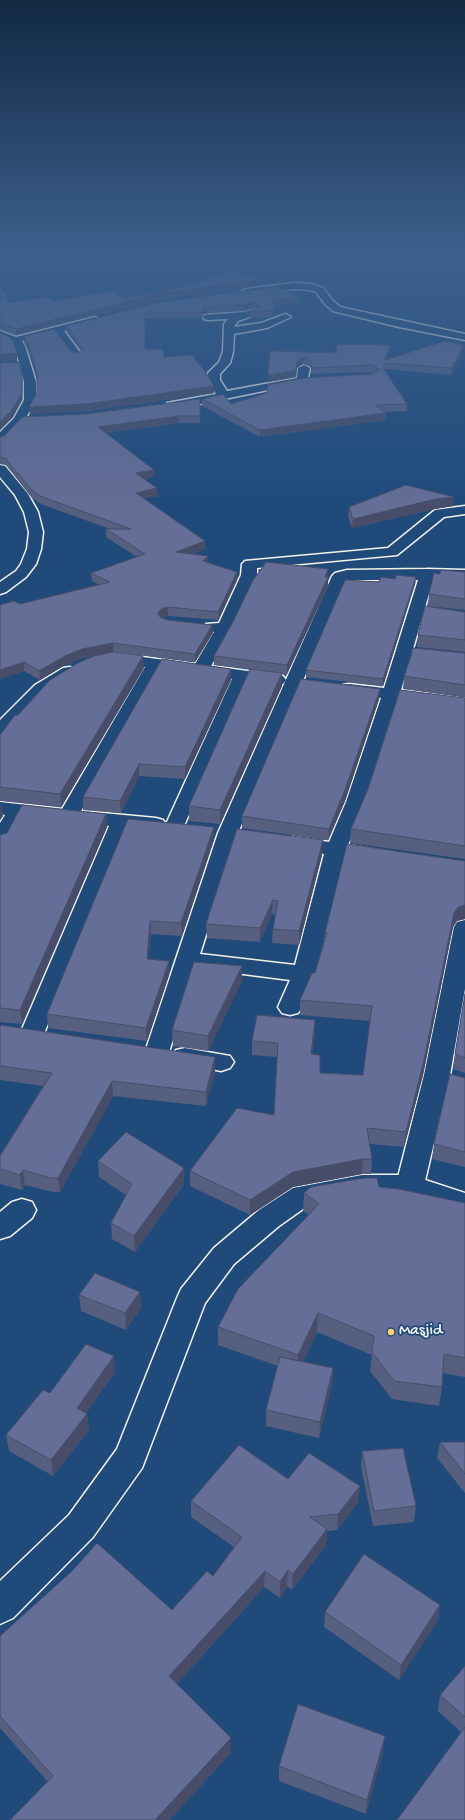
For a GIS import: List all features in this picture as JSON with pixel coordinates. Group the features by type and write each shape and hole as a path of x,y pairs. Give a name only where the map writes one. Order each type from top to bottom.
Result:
{"street":[{"path":"0,439 19,420 30,400 30,382 26,363 20,346 15,340 10,338"},
{"path":"15,340 24,338"},
{"path":"64,338 77,355"},
{"path":"222,396 221,391 214,380 214,373 224,363 228,352 229,338"},
{"path":"13,364 26,363"},
{"path":"161,407 222,396 303,374 316,379"},
{"path":"19,420 31,420"},
{"path":"0,469 21,494 31,512 36,532 34,549 28,564 20,574 0,589"},
{"path":"201,669 225,628 249,575 250,564 392,552 440,513 465,510"},
{"path":"290,1007 304,974 336,850 356,802 371,752 392,694 413,653 426,612 427,574"},
{"path":"220,1062 145,1050 188,960 236,834 302,684 340,576 465,574"},
{"path":"197,625 225,628"},
{"path":"0,731 41,688 72,670 114,658 302,684"},
{"path":"68,816 156,664"},
{"path":"175,826 243,675"},
{"path":"332,687 465,704"},
{"path":"0,842 8,809 175,826 236,834"},
{"path":"8,1032 43,1037 121,821"},
{"path":"274,840 396,858"},
{"path":"410,1186 447,1078 465,927"},
{"path":"188,960 304,974"},
{"path":"0,1606 81,1526 130,1458 192,1298 224,1256 269,1218 303,1196 362,1185 410,1186 465,1204"},
{"path":"0,1228 22,1210"}],"building":[{"path":"0,338 11,338 17,353 0,355"},
{"path":"25,338 61,338 71,352 81,352 83,348 75,338 145,338 145,349 163,349 164,357 192,355 214,386 86,404 29,407 37,393 37,375 33,356"},
{"path":"445,341 464,345 452,368 385,363 383,368 407,404 375,405 386,413 260,430 202,399 223,394 231,404 267,393 268,385 303,378 372,374 380,370 372,365 311,368 312,361 304,357 297,361 296,370 268,376 270,351 337,353 336,344 390,345 385,360"},
{"path":"18,362 22,376 22,393 12,410 0,422 0,363"},
{"path":"200,399 200,416 179,416 98,427 154,470 136,473 157,488 136,493 205,541 176,552 208,556 203,561 237,572 218,612 168,607 161,609 158,613 160,617 168,620 212,625 195,654 113,643 82,649 65,656 39,671 24,662 0,670 0,605 14,601 20,604 110,582 91,573 145,554 106,529 131,529 40,496 31,489 5,458 0,457 0,437 4,436 22,417 87,414"},
{"path":"406,485 454,497 436,499 353,519 349,507"},
{"path":"266,562 328,569 325,577 328,577 287,665 214,656 234,620 254,578"},
{"path":"441,570 465,572 465,599 429,594 434,573 440,574"},
{"path":"396,575 416,577 383,679 306,670 345,580 379,582 381,577 395,579"},
{"path":"425,606 465,612 465,640 418,635"},
{"path":"414,648 465,653 465,685 404,676"},
{"path":"113,652 143,656 60,794 0,787 0,735 15,715 18,715 50,680 78,663 94,656"},
{"path":"162,659 231,669 185,767 139,764 120,801 83,797"},
{"path":"250,669 282,673 220,810 189,806"},
{"path":"301,679 380,689 345,790 329,829 242,816"},
{"path":"400,690 465,698 465,846 351,829 368,789"},
{"path":"22,805 106,814 20,1010 0,1008 0,835 7,833"},
{"path":"128,819 214,827 181,923 150,921 147,959 169,961 146,1028 47,1014"},
{"path":"237,829 323,840 299,931 273,929 278,901 273,900 260,928 206,924"},
{"path":"347,844 465,861 465,905 458,907 454,913 424,1060 406,1132 367,1128 372,1159 363,1159 293,1172 250,1200 190,1171 237,1108 274,1115 278,1043 252,1041 257,1015 315,1020 311,1054 320,1055 320,1073 363,1075 372,1006 300,1000 312,973 315,973 327,933 325,933"},
{"path":"194,962 242,966 208,1036 172,1030"},
{"path":"465,994 465,1058 455,1054"},
{"path":"0,1025 215,1057 206,1092 112,1081 58,1178 51,1178 23,1170 20,1175 0,1169 0,1156 52,1073 0,1066"},
{"path":"450,1074 465,1078 465,1152 434,1144"},
{"path":"126,1132 184,1168 134,1236 111,1223 132,1184 98,1161"},
{"path":"364,1178 377,1178 379,1187 399,1189 465,1203 465,1358 444,1354 442,1387 394,1381 372,1352 374,1336 318,1313 298,1355 218,1327 238,1289 319,1204 304,1193 311,1187"},
{"path":"95,1273 140,1292 125,1313 79,1295"},
{"path":"86,1344 114,1356 77,1408 87,1414 51,1460 6,1435 43,1390 50,1393"},
{"path":"280,1357 333,1368 320,1422 266,1410"},
{"path":"440,1442 465,1442 465,1474"},
{"path":"239,1445 288,1479 309,1453 360,1486 338,1514 310,1517 327,1529 293,1574 288,1570 280,1582 265,1571 169,1676 231,1738 155,1820 10,1820 53,1776 0,1716 0,1636 72,1571 97,1543 172,1610 207,1571 213,1576 242,1537 191,1501"},
{"path":"403,1448 416,1506 374,1511 362,1451"},
{"path":"364,1554 440,1605 401,1665 325,1612"},
{"path":"465,1666 465,1717 440,1695"},
{"path":"298,1704 385,1736 367,1800 279,1766"},
{"path":"465,1727 465,1820 397,1820"}],"place":[{"name":"Masjid","path":"391,1332"}]}
